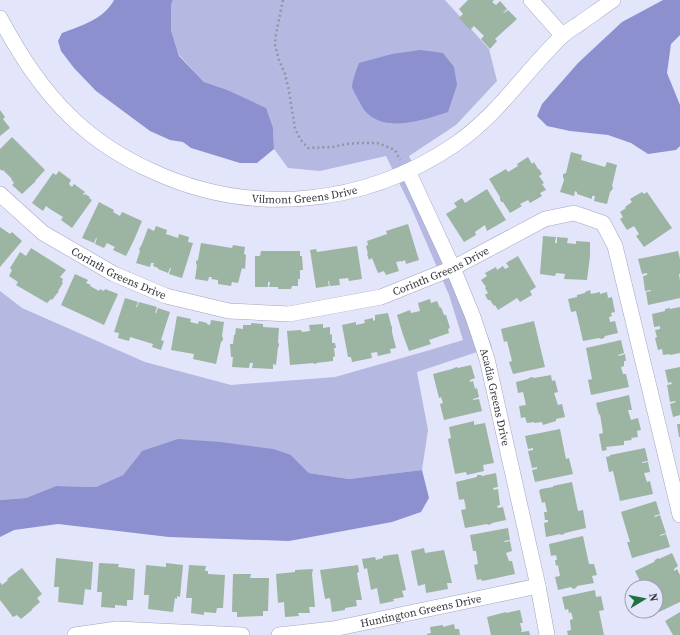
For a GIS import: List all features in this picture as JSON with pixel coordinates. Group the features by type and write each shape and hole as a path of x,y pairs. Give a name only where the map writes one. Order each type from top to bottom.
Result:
{"street":[{"path":"531,0 562,35"},
{"name":"Vilmont Greens Drive","path":"0,18 27,64 50,95 73,119 107,147 162,176 182,184 213,193 255,199 300,199 346,193 378,184 439,155 470,133 500,106 562,35 613,0"},
{"name":"Acadia Greens Drive","path":"408,171 453,268 473,317 487,359 538,586 547,635"},
{"name":"Corinth Greens Drive","path":"0,194 43,233 114,274 166,296 229,311 290,314 381,297 453,268 545,219 574,213 603,223 615,246 680,516"},
{"name":"Huntington Greens Drive","path":"279,635 333,629 538,586"},
{"path":"75,635 117,629 242,635"}],"path":[{"path":"283,0 276,34 276,45 279,60 288,86 295,128 300,140 308,148 367,143 383,145 395,150"}],"shaded area":[{"path":"114,0 173,0 171,5 171,30 179,56 204,82 225,89 266,108 273,128 274,149 257,163 240,163 191,148 183,142 170,140 150,131 96,91 74,68 61,51 58,41 62,33 98,17 110,7"},
{"path":"173,0 445,0 489,49 497,81 456,125 409,156 464,276 492,347 417,372 428,430 422,470 349,479 309,473 291,455 142,451 123,475 96,487 56,486 26,498 0,500 0,291 22,308 145,362 231,385 335,377 463,340 449,295 411,207 386,156 320,171 288,168 274,149 273,128 225,89 204,82 179,55 171,30 171,5"},
{"path":"663,0 680,0 680,35 671,44 667,73 680,105 680,146 676,150 648,154 631,143 608,135 570,131 547,126 537,116 542,104 578,63 622,22"},
{"path":"420,50 443,53 454,67 457,85 448,112 412,122 387,123 376,119 366,112 352,87 359,63 392,54"},
{"path":"178,439 220,442 273,449 291,455 309,473 349,479 422,470 429,498 421,512 392,522 289,541 169,537 58,524 14,530 0,537 0,500 26,498 56,486 96,487 123,475 142,451"}],"building":[{"path":"468,0 494,0 492,2 496,5 500,1 507,9 503,13 508,10 517,19 495,39 497,41 490,49 481,39 484,36 474,26 470,30 459,18 463,14 459,9"},
{"path":"0,110 5,117 3,119 10,128 0,136"},
{"path":"12,137 45,170 22,194 12,185 14,183 12,179 0,169 0,149"},
{"path":"571,152 582,155 581,160 605,167 607,162 617,165 612,186 613,188 610,192 607,204 594,201 595,196 592,196 592,199 577,194 575,191 574,196 560,192 564,180 563,174 566,173"},
{"path":"528,157 532,164 534,162 542,174 539,176 544,183 542,184 546,190 540,193 542,196 530,203 528,200 520,204 522,206 510,213 503,202 501,202 500,197 489,179 506,169 508,172"},
{"path":"59,171 71,180 69,184 72,187 74,184 85,192 83,194 84,195 85,194 90,197 89,198 92,200 72,228 61,220 63,217 46,206 43,211 32,203 53,173 56,175"},
{"path":"487,189 506,220 487,231 485,225 475,232 476,235 464,242 446,214 457,207 454,203 462,198 465,203"},
{"path":"642,192 644,194 647,192 672,228 644,247 636,236 639,234 634,226 627,230 620,219 623,217 620,212 632,202 630,199"},
{"path":"99,202 114,210 113,212 120,216 122,212 142,221 126,256 113,250 115,247 107,243 104,248 95,244 97,238 94,243 82,238"},
{"path":"408,224 419,260 406,264 405,260 396,262 399,271 386,275 384,271 378,273 372,258 369,260 366,246 368,245 367,241 387,234 386,231"},
{"path":"156,226 167,230 166,234 178,238 179,234 189,237 188,242 193,243 182,278 169,274 171,268 168,273 153,266 154,263 151,263 150,267 136,263 140,251 139,249 148,228 154,231"},
{"path":"0,227 10,234 12,232 22,241 0,267"},
{"path":"543,236 556,237 555,243 557,243 557,237 568,238 567,243 576,244 576,241 590,242 587,280 564,279 565,274 556,273 555,276 540,274"},
{"path":"201,243 232,248 233,245 245,247 245,269 242,268 238,283 232,282 231,286 218,284 218,280 211,279 212,277 209,277 208,281 195,279 197,265 196,261 198,260"},
{"path":"357,246 362,279 349,281 348,278 339,279 340,285 330,286 328,281 329,286 316,288 310,250 316,249 317,252"},
{"path":"31,248 66,270 60,277 63,279 63,283 59,291 52,300 51,299 47,303 16,285 18,282 9,276 12,270 10,268 20,252 26,256"},
{"path":"261,251 300,251 303,270 300,270 298,286 292,286 291,289 278,289 278,287 269,287 270,282 268,282 268,287 255,287 255,256 260,256"},
{"path":"678,251 680,259 680,298 648,305 646,292 651,290 645,291 643,276 647,275 647,273 642,274 638,259"},
{"path":"518,256 536,287 530,291 532,295 520,302 517,298 498,310 485,295 488,293 481,280 487,276 485,273 496,267 497,270 503,266 505,269 509,267 506,263"},
{"path":"75,274 88,280 86,283 99,291 100,289 104,291 105,289 118,294 104,325 61,305"},
{"path":"590,290 591,294 607,292 608,298 612,297 615,312 611,313 612,316 609,317 610,322 615,321 618,333 605,336 601,339 599,338 583,341 576,311 571,312 568,299 577,297 577,295"},
{"path":"125,298 138,302 136,307 139,302 157,307 155,313 158,308 170,312 161,340 164,341 161,350 152,347 153,344 130,337 129,341 118,338 119,333 114,332"},
{"path":"430,299 431,303 437,301 444,315 446,315 450,328 448,329 449,333 429,340 431,344 409,351 397,315 410,310 411,313 420,311 418,303"},
{"path":"680,307 680,353 663,355 662,349 658,350 655,338 657,337 655,330 660,329 660,326 654,327 652,314 665,311 665,309"},
{"path":"388,313 396,348 390,349 391,353 378,356 377,352 371,353 372,358 352,362 351,357 348,357 342,325 356,322 356,325 365,323 364,320 373,318 373,321 375,320 375,315"},
{"path":"177,316 191,319 190,322 198,324 199,321 210,325 211,320 224,322 222,336 223,340 221,342 216,364 193,359 194,354 171,350"},
{"path":"534,321 545,367 513,374 509,362 512,361 507,341 504,342 501,329"},
{"path":"251,323 263,324 263,327 279,328 279,346 276,365 273,364 273,369 252,368 253,363 250,363 249,368 232,367 233,357 231,357 230,344 233,344 236,328 243,329 243,325 251,325"},
{"path":"323,324 323,328 330,327 332,343 335,343 336,348 334,348 335,356 333,357 333,361 316,364 290,365 287,331 310,331 309,325"},
{"path":"621,340 624,353 618,355 625,354 626,361 624,361 624,366 621,367 623,374 626,374 629,387 591,395 588,380 592,379 586,348"},
{"path":"471,365 475,378 470,380 470,382 473,381 475,389 477,388 479,397 473,400 479,399 482,411 444,420 440,404 443,403 441,397 439,398 433,374 457,367"},
{"path":"680,367 680,415 673,417 670,404 676,402 670,402 667,385 672,384 671,382 668,383 665,370"},
{"path":"551,375 552,381 555,380 558,392 554,393 558,405 562,404 565,417 543,425 542,422 527,423 525,417 521,418 519,406 526,405 523,392 518,393 516,382 532,377 534,378"},
{"path":"629,395 632,410 628,410 631,420 638,418 641,430 637,431 638,437 631,438 632,440 624,441 624,445 606,447 607,450 602,451 599,434 603,433 600,414 599,415 596,403"},
{"path":"474,421 474,425 485,423 494,463 483,465 484,471 467,475 466,472 455,474 448,439 451,438 449,427"},
{"path":"677,424 680,424 680,437 679,437"},
{"path":"560,429 566,459 569,458 573,474 535,482 532,470 537,469 537,467 532,468 528,451 533,450 533,448 528,449 525,436"},
{"path":"645,448 648,461 642,463 648,462 650,472 644,473 647,482 650,481 653,494 620,501 613,471 609,472 606,457"},
{"path":"496,473 498,487 493,488 494,490 498,489 500,505 497,506 498,508 503,507 506,520 488,525 465,528 461,510 466,509 464,499 459,500 456,482 477,477 477,475 482,476"},
{"path":"572,482 578,511 583,510 586,528 561,535 546,537 544,523 548,522 548,520 545,520 544,512 547,512 545,502 542,503 539,491 541,489"},
{"path":"656,501 660,514 654,516 660,515 666,533 660,536 666,534 670,547 632,558 627,542 630,542 621,512"},
{"path":"508,528 510,540 504,541 510,541 512,551 506,553 509,561 512,561 515,574 482,581 481,579 477,580 474,565 478,564 476,551 473,551 470,535"},
{"path":"583,536 589,564 594,564 597,575 592,576 594,583 577,586 573,589 571,587 558,590 555,577 560,576 558,565 556,566 556,555 551,556 549,544"},
{"path":"424,548 425,553 444,550 452,583 447,583 448,589 426,593 425,584 418,586 411,551"},
{"path":"672,553 678,566 674,569 674,571 677,569 680,575 680,602 664,610 664,579 639,579 635,571 654,562 658,558 659,559"},
{"path":"398,554 406,590 402,591 404,597 380,604 377,588 371,590 367,568 364,569 362,559 375,557 376,560 383,558 383,556"},
{"path":"56,558 93,562 91,590 85,589 83,605 58,602 59,587 54,587"},
{"path":"99,563 119,564 118,567 135,569 133,600 127,600 127,606 115,605 115,608 101,607 102,592 97,592"},
{"path":"166,563 183,565 180,597 177,596 177,599 175,598 173,612 148,609 149,595 144,595 146,565 166,567"},
{"path":"189,565 206,566 205,571 208,571 208,574 225,575 223,608 217,608 216,613 204,612 204,615 191,613 192,598 186,598"},
{"path":"358,565 359,572 357,573 362,600 356,600 357,606 332,612 330,598 325,599 320,570"},
{"path":"22,568 42,594 37,598 40,602 21,619 17,615 13,617 0,600 0,582 2,585 8,580 7,579"},
{"path":"313,569 312,574 315,607 309,607 310,613 298,613 299,616 285,617 284,602 278,603 276,574 295,572 295,570"},
{"path":"233,574 251,574 250,578 269,578 268,611 263,611 263,616 237,617 237,612 232,612"},
{"path":"595,590 596,597 601,596 604,610 599,611 604,635 568,635 567,631 571,630 570,620 573,619 571,612 569,613 568,609 565,610 562,597"},
{"path":"520,610 523,623 520,623 521,632 529,631 530,635 491,635 487,617"},
{"path":"680,612 680,635 673,635 665,621"},
{"path":"454,624 455,629 459,629 460,635 427,635 431,633 430,627 443,625 443,627"}]}
